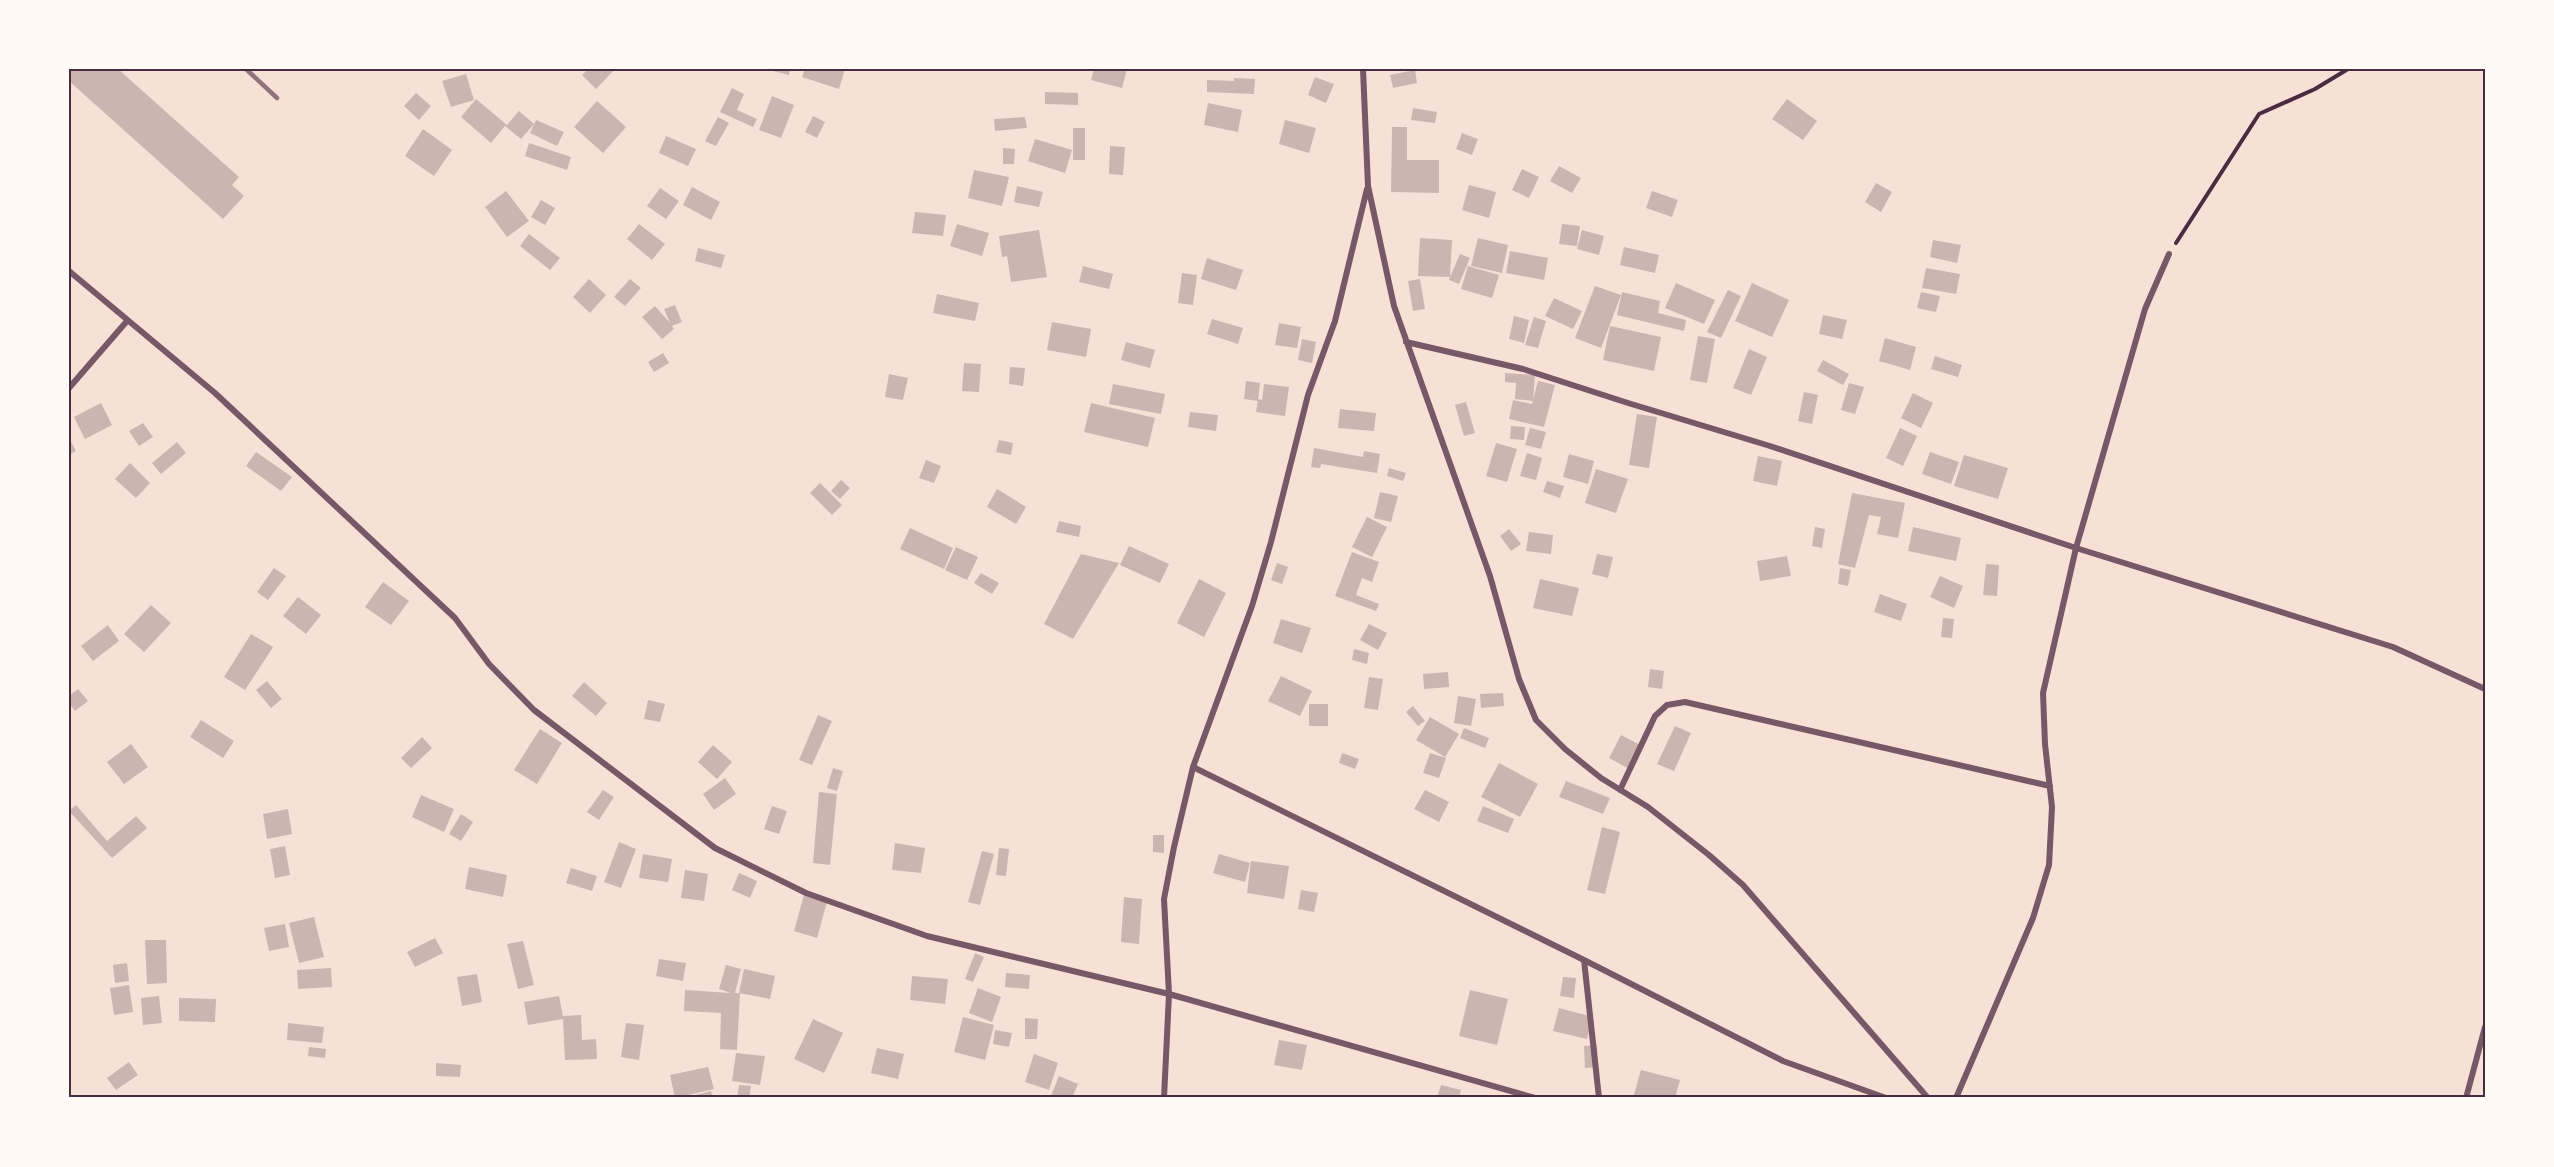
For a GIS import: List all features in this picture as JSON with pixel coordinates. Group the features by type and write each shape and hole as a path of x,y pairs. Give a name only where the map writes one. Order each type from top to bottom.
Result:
{"street":[{"path":"1363,69 1368,186 1394,306 1490,576 1519,679 1536,720 1565,749 1657,814 1743,885 1928,1098"},
{"path":"1164,1098 1169,994 1164,899 1174,847 1193,767 1255,596 1308,395 1335,321 1368,186"},
{"path":"1956,1098 2033,918 2049,865 2052,807 2043,693 2076,548 2145,309 2169,254"},
{"path":"69,271 215,393 455,618 489,664 534,710 715,848 806,893 927,936 1169,994 1535,1098"},
{"path":"69,388 127,321"},
{"path":"1406,342 1523,369 1770,446 2076,548 2393,647 2485,689"},
{"path":"1620,790 1655,716 1667,705 1684,702 2050,786"},
{"path":"1193,767 1783,1061 1886,1098"},
{"path":"1584,960 1599,1098"},
{"path":"2466,1098 2485,1027"}],"path":[{"path":"2169,254 2259,114 2315,89 2348,69"}],"building":[{"path":"69,69 118,69 239,177 232,185 244,196 223,219 69,81"},
{"path":"588,69 615,69 596,89 582,75"},
{"path":"765,69 790,69 789,75"},
{"path":"805,69 845,69 839,89 802,77"},
{"path":"1094,69 1127,69 1122,88 1091,80"},
{"path":"1415,70 1417,83 1393,88 1390,75"},
{"path":"466,74 474,100 451,107 442,81"},
{"path":"1315,77 1334,84 1326,103 1308,95"},
{"path":"1234,78 1255,79 1254,94 1207,92 1207,80 1234,81"},
{"path":"732,88 744,94 737,110 757,119 753,127 720,112"},
{"path":"1045,92 1078,93 1078,105 1045,104"},
{"path":"416,93 431,106 419,120 404,106"},
{"path":"772,96 794,105 781,138 759,130"},
{"path":"476,99 507,125 519,111 534,124 521,139 505,126 491,143 461,117"},
{"path":"1787,99 1817,121 1803,140 1772,119"},
{"path":"597,101 626,127 603,153 574,127"},
{"path":"1208,103 1242,110 1238,132 1204,125"},
{"path":"1413,108 1437,112 1435,123 1411,120"},
{"path":"813,116 825,122 817,138 805,132"},
{"path":"718,117 729,123 716,146 705,141"},
{"path":"1025,117 1027,128 995,131 994,119"},
{"path":"536,120 564,132 557,146 530,133"},
{"path":"1285,120 1316,128 1309,153 1279,144"},
{"path":"1392,127 1407,127 1407,160 1439,160 1439,193 1391,192"},
{"path":"1073,128 1085,128 1085,160 1073,160"},
{"path":"423,129 452,150 434,176 405,156"},
{"path":"1462,133 1478,139 1472,155 1456,149"},
{"path":"666,136 696,149 688,166 659,153"},
{"path":"1035,139 1072,150 1065,173 1028,161"},
{"path":"529,143 571,157 567,170 525,156"},
{"path":"1110,146 1125,147 1123,175 1109,174"},
{"path":"1003,148 1015,149 1014,164 1003,164"},
{"path":"1559,166 1581,178 1572,193 1550,181"},
{"path":"1522,169 1539,177 1529,198 1512,190"},
{"path":"974,170 1009,177 1002,206 968,198"},
{"path":"1876,183 1892,192 1881,212 1865,202"},
{"path":"1469,185 1496,192 1489,218 1462,210"},
{"path":"1017,186 1043,192 1039,207 1014,202"},
{"path":"692,187 720,202 711,220 683,205"},
{"path":"660,188 679,201 666,219 647,206"},
{"path":"506,191 529,221 507,237 485,207"},
{"path":"1652,191 1678,200 1672,217 1646,208"},
{"path":"541,200 555,208 545,225 531,217"},
{"path":"915,212 946,215 943,236 912,233"},
{"path":"639,224 665,244 652,260 627,239"},
{"path":"957,224 989,233 982,256 950,246"},
{"path":"1562,224 1580,226 1577,246 1559,244"},
{"path":"1039,230 1047,277 1011,282 1007,256 1002,257 999,236"},
{"path":"1582,230 1604,236 1599,255 1577,249"},
{"path":"529,234 560,258 550,270 520,246"},
{"path":"1420,238 1452,240 1450,277 1418,276"},
{"path":"1478,238 1508,245 1502,273 1471,266"},
{"path":"1933,240 1961,245 1957,263 1930,257"},
{"path":"1624,247 1659,255 1655,273 1620,265"},
{"path":"698,248 725,255 721,268 695,261"},
{"path":"1510,251 1548,258 1544,280 1506,273"},
{"path":"1460,254 1470,258 1459,284 1449,280"},
{"path":"1207,258 1243,270 1236,290 1201,279"},
{"path":"1083,266 1113,274 1109,289 1079,282"},
{"path":"1468,266 1499,275 1492,298 1461,289"},
{"path":"1926,268 1960,274 1956,294 1922,288"},
{"path":"1182,273 1197,275 1193,305 1178,303"},
{"path":"589,279 606,295 590,313 573,297"},
{"path":"630,279 641,288 625,306 614,297"},
{"path":"1420,279 1425,309 1413,311 1408,281"},
{"path":"1676,283 1715,300 1704,324 1665,308"},
{"path":"1752,283 1789,300 1772,337 1735,321"},
{"path":"1595,286 1621,295 1601,348 1575,338"},
{"path":"1728,290 1741,296 1721,338 1707,332"},
{"path":"1622,292 1660,301 1658,313 1686,320 1684,331 1617,315"},
{"path":"1921,292 1940,296 1936,312 1917,308"},
{"path":"937,294 979,303 975,321 933,313"},
{"path":"1554,298 1582,311 1573,329 1545,316"},
{"path":"675,305 682,322 672,326 674,329 662,339 642,317 655,306 670,323 664,309"},
{"path":"1823,315 1847,320 1842,339 1819,334"},
{"path":"1514,316 1529,320 1524,343 1509,339"},
{"path":"1534,317 1546,321 1538,348 1525,345"},
{"path":"1212,319 1243,328 1238,344 1207,334"},
{"path":"1052,322 1091,329 1086,357 1047,350"},
{"path":"1279,323 1301,327 1297,348 1275,345"},
{"path":"1610,326 1661,337 1654,371 1603,360"},
{"path":"1698,336 1715,339 1707,383 1690,380"},
{"path":"1885,338 1916,347 1910,370 1879,361"},
{"path":"1302,339 1316,342 1312,363 1298,360"},
{"path":"1126,342 1155,350 1150,368 1121,360"},
{"path":"1749,349 1767,357 1751,395 1733,388"},
{"path":"663,353 669,363 654,372 648,362"},
{"path":"1935,356 1962,365 1958,377 1931,369"},
{"path":"1823,360 1849,374 1843,385 1817,371"},
{"path":"964,363 981,364 979,392 962,391"},
{"path":"1010,367 1025,368 1023,386 1009,384"},
{"path":"1505,373 1535,375 1533,401 1515,399 1516,383 1505,382"},
{"path":"889,374 908,378 903,400 885,397"},
{"path":"1246,381 1260,383 1258,401 1244,399"},
{"path":"1538,381 1555,385 1544,427 1509,419 1513,400 1532,404"},
{"path":"1849,383 1864,387 1855,414 1841,410"},
{"path":"1113,384 1165,394 1161,414 1109,404"},
{"path":"1264,384 1289,387 1285,416 1256,412 1258,399 1262,400"},
{"path":"1804,392 1818,395 1812,424 1798,421"},
{"path":"1913,393 1933,403 1921,428 1901,418"},
{"path":"1466,402 1475,433 1464,436 1455,405"},
{"path":"101,403 112,425 85,439 74,417"},
{"path":"1091,403 1155,418 1148,447 1084,432"},
{"path":"1340,409 1376,413 1374,431 1338,428"},
{"path":"1190,412 1218,415 1216,431 1188,427"},
{"path":"1637,414 1657,417 1649,468 1629,465"},
{"path":"143,423 153,437 139,446 129,431"},
{"path":"1511,426 1525,427 1524,440 1510,439"},
{"path":"1530,428 1546,432 1541,449 1525,445"},
{"path":"1900,428 1917,436 1903,466 1886,458"},
{"path":"69,438 76,451 69,455"},
{"path":"999,440 1013,443 1011,455 996,452"},
{"path":"177,442 186,453 161,474 152,463"},
{"path":"1496,443 1517,449 1507,482 1486,476"},
{"path":"1314,448 1363,457 1364,451 1380,454 1377,473 1321,464 1320,468 1311,467"},
{"path":"256,452 292,477 281,491 246,466"},
{"path":"1930,452 1959,462 1951,484 1922,474"},
{"path":"1527,453 1542,458 1536,480 1520,476"},
{"path":"1569,454 1594,461 1588,484 1563,477"},
{"path":"1964,455 2008,468 1998,499 1954,486"},
{"path":"1758,456 1782,461 1777,486 1753,481"},
{"path":"926,460 941,466 934,483 919,478"},
{"path":"130,463 150,483 136,498 115,479"},
{"path":"1389,468 1406,473 1403,481 1387,476"},
{"path":"1596,469 1628,479 1616,513 1585,503"},
{"path":"841,480 850,488 840,499 831,491"},
{"path":"1547,481 1564,486 1560,498 1543,492"},
{"path":"820,483 842,505 832,515 810,493"},
{"path":"997,489 1026,507 1016,524 987,507"},
{"path":"1380,492 1398,496 1391,522 1374,518"},
{"path":"1852,493 1905,503 1898,538 1877,534 1881,517 1869,515 1855,568 1838,564"},
{"path":"1367,517 1387,527 1372,557 1352,547"},
{"path":"1059,521 1081,526 1079,537 1056,532"},
{"path":"1815,527 1825,529 1822,548 1812,546"},
{"path":"1913,527 1961,538 1956,561 1908,551"},
{"path":"910,528 953,548 944,569 900,549"},
{"path":"1509,529 1521,544 1511,551 1500,536"},
{"path":"1529,532 1553,535 1551,554 1526,551"},
{"path":"1129,546 1169,564 1160,583 1120,565"},
{"path":"956,547 978,557 967,580 945,570"},
{"path":"1352,552 1379,562 1372,582 1362,578 1356,595 1379,604 1376,611 1335,596"},
{"path":"1081,554 1119,563 1073,639 1044,624"},
{"path":"1597,554 1613,557 1608,578 1592,574"},
{"path":"1787,556 1791,576 1760,581 1757,561"},
{"path":"1277,563 1288,567 1282,584 1271,580"},
{"path":"1986,564 1999,565 1997,596 1983,595"},
{"path":"274,568 286,576 268,600 257,592"},
{"path":"1840,568 1851,570 1848,586 1838,584"},
{"path":"981,573 999,583 992,594 974,583"},
{"path":"1940,576 1963,586 1954,608 1930,597"},
{"path":"1199,579 1226,593 1204,637 1177,623"},
{"path":"1540,579 1579,588 1572,616 1533,608"},
{"path":"383,582 409,601 391,625 365,607"},
{"path":"1880,594 1907,604 1901,621 1874,612"},
{"path":"298,597 321,615 306,634 283,616"},
{"path":"151,605 171,623 144,652 124,634"},
{"path":"1943,618 1954,619 1952,638 1941,637"},
{"path":"1281,619 1311,628 1302,653 1273,643"},
{"path":"1369,624 1387,633 1378,650 1360,640"},
{"path":"108,625 119,641 93,661 81,646"},
{"path":"251,634 273,647 245,690 224,677"},
{"path":"1354,649 1369,653 1367,664 1352,660"},
{"path":"1650,669 1664,671 1662,689 1648,687"},
{"path":"1448,672 1449,687 1424,689 1423,674"},
{"path":"1281,676 1312,691 1300,716 1268,701"},
{"path":"1369,677 1383,679 1378,710 1364,708"},
{"path":"267,681 282,699 271,708 256,690"},
{"path":"584,682 607,703 596,716 572,696"},
{"path":"78,689 88,701 75,711 69,703 69,696"},
{"path":"1503,693 1504,706 1481,708 1480,694"},
{"path":"1458,696 1476,699 1471,726 1454,723"},
{"path":"648,700 665,704 660,722 644,719"},
{"path":"1309,704 1328,704 1328,726 1309,726"},
{"path":"1413,706 1425,721 1418,726 1406,712"},
{"path":"818,715 832,721 812,765 799,760"},
{"path":"1430,717 1459,734 1445,757 1416,740"},
{"path":"201,720 234,741 223,758 190,737"},
{"path":"1675,726 1691,733 1674,771 1657,764"},
{"path":"1464,728 1489,738 1485,748 1460,738"},
{"path":"540,729 562,743 537,784 514,770"},
{"path":"1621,735 1644,747 1631,770 1609,758"},
{"path":"422,737 432,748 411,768 401,758"},
{"path":"131,744 148,767 124,784 107,762"},
{"path":"713,745 732,762 717,779 698,762"},
{"path":"1342,753 1359,759 1355,769 1339,763"},
{"path":"1430,753 1446,758 1439,778 1423,773"},
{"path":"1499,763 1538,784 1520,817 1481,797"},
{"path":"833,768 843,771 837,791 827,788"},
{"path":"725,778 736,794 714,810 703,794"},
{"path":"1566,781 1610,798 1603,814 1559,797"},
{"path":"603,790 614,797 599,820 587,812"},
{"path":"1425,790 1449,802 1439,822 1414,809"},
{"path":"819,792 837,794 830,865 813,863"},
{"path":"421,795 454,809 444,832 412,817"},
{"path":"76,805 107,841 136,816 147,828 112,858 69,811"},
{"path":"772,806 787,811 779,834 764,829"},
{"path":"1483,806 1514,819 1508,833 1477,821"},
{"path":"288,809 292,834 267,839 263,814"},
{"path":"461,814 473,822 461,841 449,834"},
{"path":"1602,827 1620,832 1605,894 1587,890"},
{"path":"1153,835 1164,835 1164,853 1153,852"},
{"path":"619,842 636,849 621,888 604,882"},
{"path":"895,843 925,848 921,873 892,870"},
{"path":"285,846 290,875 275,878 270,849"},
{"path":"999,848 1009,849 1006,876 996,875"},
{"path":"982,851 994,854 980,905 968,902"},
{"path":"643,854 672,859 668,882 639,878"},
{"path":"1219,854 1250,863 1245,882 1213,873"},
{"path":"1251,861 1289,866 1284,899 1247,893"},
{"path":"469,867 507,875 503,897 465,889"},
{"path":"571,868 597,876 592,891 566,883"},
{"path":"685,870 708,874 704,901 681,898"},
{"path":"739,873 757,881 750,898 732,890"},
{"path":"1301,890 1318,893 1314,912 1298,909"},
{"path":"804,895 827,902 817,938 794,931"},
{"path":"1124,897 1142,899 1139,944 1121,942"},
{"path":"314,917 324,957 299,963 289,923"},
{"path":"285,924 289,947 269,951 264,928"},
{"path":"435,938 443,953 415,967 407,952"},
{"path":"145,940 166,940 167,983 147,984"},
{"path":"523,941 534,985 518,989 507,944"},
{"path":"975,953 984,957 973,982 965,979"},
{"path":"659,959 686,963 683,981 656,976"},
{"path":"127,963 129,981 115,983 113,965"},
{"path":"726,965 741,969 735,993 740,993 737,1050 720,1049 721,1013 684,1011 685,990 731,993 719,989"},
{"path":"331,968 332,987 298,989 297,970"},
{"path":"744,969 775,976 770,999 739,993"},
{"path":"1006,973 1030,975 1029,989 1005,987"},
{"path":"477,974 482,1002 462,1006 457,977"},
{"path":"912,976 948,979 945,1004 910,1000"},
{"path":"1563,977 1576,978 1574,998 1560,996"},
{"path":"129,985 133,1012 114,1015 110,988"},
{"path":"978,988 1001,997 992,1022 969,1013"},
{"path":"1470,990 1508,999 1497,1045 1459,1036"},
{"path":"159,996 162,1023 143,1025 141,998"},
{"path":"559,996 563,1016 581,1015 582,1040 596,1039 597,1059 565,1060 563,1019 528,1025 524,1002"},
{"path":"179,998 216,999 215,1022 179,1021"},
{"path":"1559,1008 1593,1017 1587,1039 1553,1031"},
{"path":"963,1017 994,1025 985,1060 954,1052"},
{"path":"1025,1018 1038,1019 1037,1039 1025,1039"},
{"path":"813,1019 843,1033 824,1073 794,1059"},
{"path":"288,1023 324,1027 322,1043 287,1040"},
{"path":"626,1023 644,1025 639,1060 621,1057"},
{"path":"995,1030 1012,1033 1009,1047 993,1044"},
{"path":"1279,1040 1307,1045 1302,1070 1274,1065"},
{"path":"1597,1045 1598,1067 1585,1068 1584,1046"},
{"path":"309,1047 326,1049 325,1058 308,1056"},
{"path":"877,1048 904,1054 898,1079 871,1073"},
{"path":"736,1053 765,1056 760,1085 732,1081"},
{"path":"1034,1054 1058,1063 1049,1090 1025,1082"},
{"path":"129,1062 138,1075 116,1090 107,1078"},
{"path":"436,1063 461,1065 460,1077 436,1076"},
{"path":"708,1067 714,1089 675,1098 670,1075"},
{"path":"1641,1070 1680,1080 1675,1098 1633,1098"},
{"path":"1059,1076 1078,1084 1072,1098 1050,1098"},
{"path":"739,1085 751,1086 749,1098 737,1098"},
{"path":"1441,1085 1461,1090 1459,1098 1437,1098"},
{"path":"711,1091 713,1098 688,1098 688,1097"}],"railway":[{"path":"246,69 277,98"}]}
